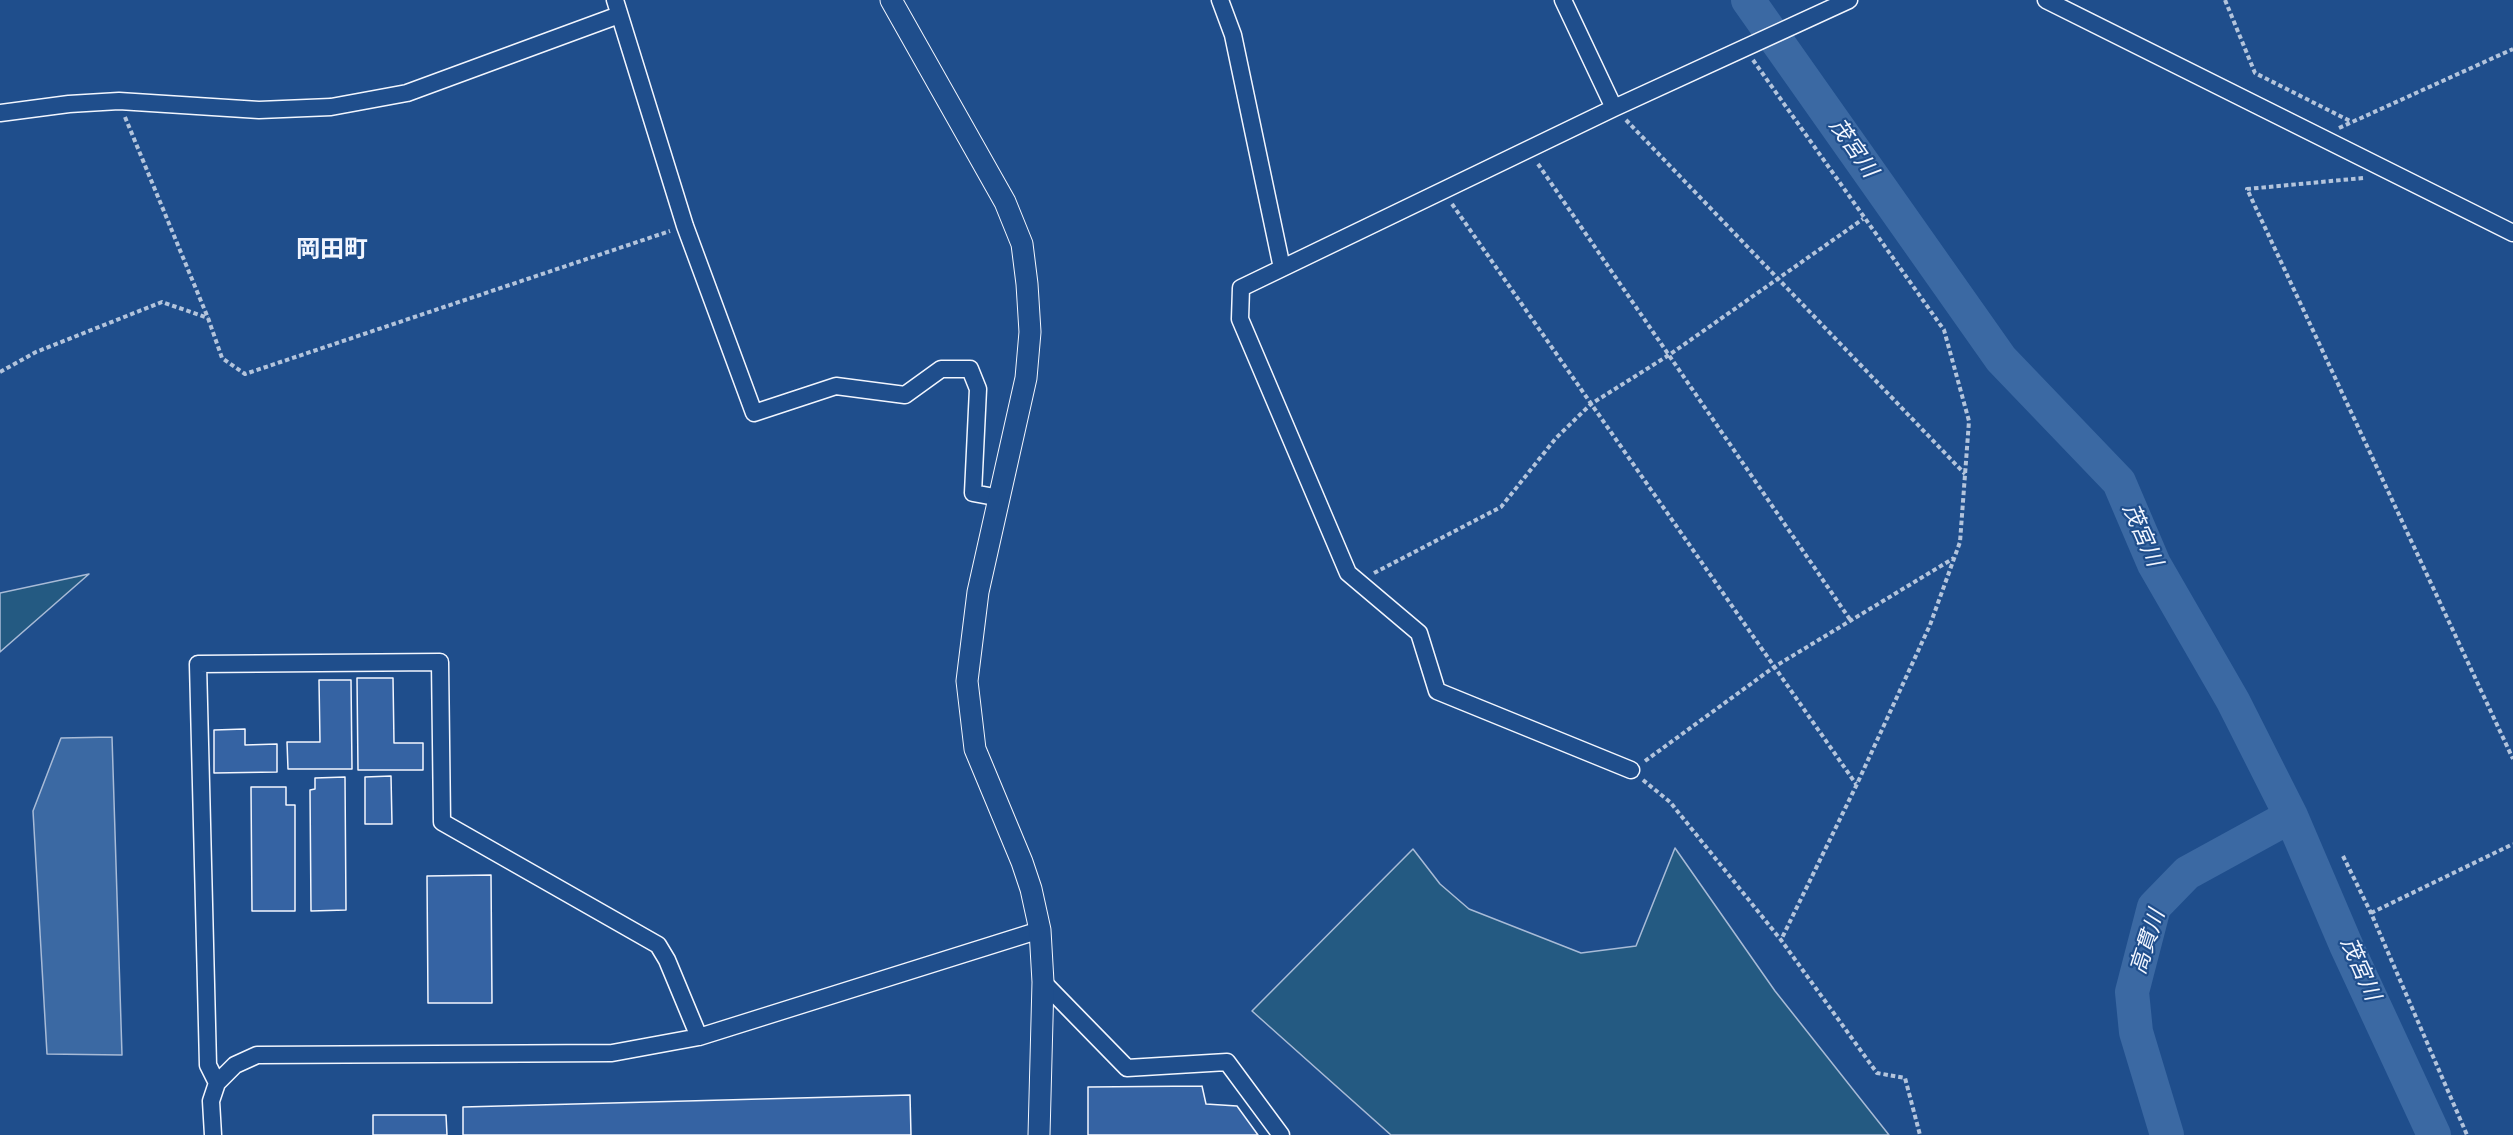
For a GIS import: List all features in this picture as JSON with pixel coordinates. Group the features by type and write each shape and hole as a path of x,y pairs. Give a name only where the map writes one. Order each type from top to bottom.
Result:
{"street":[{"path":"891,0 1005,202 1022,244 1028,284 1030,332 1027,367 978,592 967,681 969,715 975,749 1025,871 1040,930 1043,982 1039,1135"},
{"path":"1220,0 1233,35 1282,268"},
{"path":"1563,0 1614,108"},
{"path":"1631,770 1437,691 1419,633 1348,573 1240,319 1241,288 1614,108 1849,0"},
{"path":"2046,0 2513,233"},
{"path":"0,113 69,104 119,101 259,110 331,106 407,93 617,7 685,226 754,413 836,386 905,395 941,369 970,369 978,389 973,493 1000,498"},
{"path":"217,1083 208,1065 198,664 440,662 442,822 658,945 667,960 699,1037"},
{"path":"213,1135 212,1101 217,1083 235,1065 257,1055 612,1053 699,1037 1040,930"},
{"path":"1043,982 1127,1068 1227,1062 1281,1135"}],"path":[{"path":"2225,0 2255,73 2352,122"},
{"path":"1748,48 1863,219 1944,330 1969,421 1960,542 1930,625 1857,784 1781,940"},
{"path":"2321,136 2513,49"},
{"path":"119,101 208,318 222,358 245,374 685,226"},
{"path":"1614,108 1965,474"},
{"path":"1528,150 1851,621"},
{"path":"2397,176 2247,189 2513,759"},
{"path":"1443,191 1857,784"},
{"path":"1358,582 1501,507 1556,438 1591,404 1669,354 1863,219"},
{"path":"0,372 36,352 162,302 208,318"},
{"path":"1920,1135 1905,1078 1877,1074 1781,940 1670,802 1631,770 1774,668 1954,558"},
{"path":"2371,913 2513,844"},
{"path":"2343,856 2371,913 2467,1135"}],"shaded area":[{"path":"89,574 0,652 0,593"},
{"path":"112,737 122,1055 47,1054 33,811 61,738"},
{"path":"1675,848 1775,991 1889,1135 1391,1135 1252,1011 1413,849 1440,884 1469,909 1581,953 1636,946"}],"building":[{"path":"357,678 393,678 394,743 423,743 423,770 358,770"},
{"path":"319,680 351,680 352,769 288,769 287,742 320,742"},
{"path":"245,729 245,745 277,744 277,772 214,773 214,730"},
{"path":"391,776 392,824 365,824 365,777"},
{"path":"345,777 346,910 311,911 310,790 315,789 315,778"},
{"path":"251,787 286,787 286,805 295,805 295,911 252,911"},
{"path":"491,875 492,1003 428,1003 427,876"},
{"path":"1202,1086 1206,1104 1237,1106 1258,1135 1088,1135 1088,1087"},
{"path":"910,1095 911,1135 463,1135 463,1107"},
{"path":"373,1115 446,1115 447,1135 373,1135"}],"waterway":[{"name":"茂宮川","path":"1748,0 2001,359 2119,482 2154,564 2233,701 2291,816 2346,945 2434,1135"},
{"name":"高貫川","path":"2167,1135 2136,1032 2132,992 2154,907 2187,873 2291,816"}],"district":[{"name":"岡田町","path":"332,250"}]}
